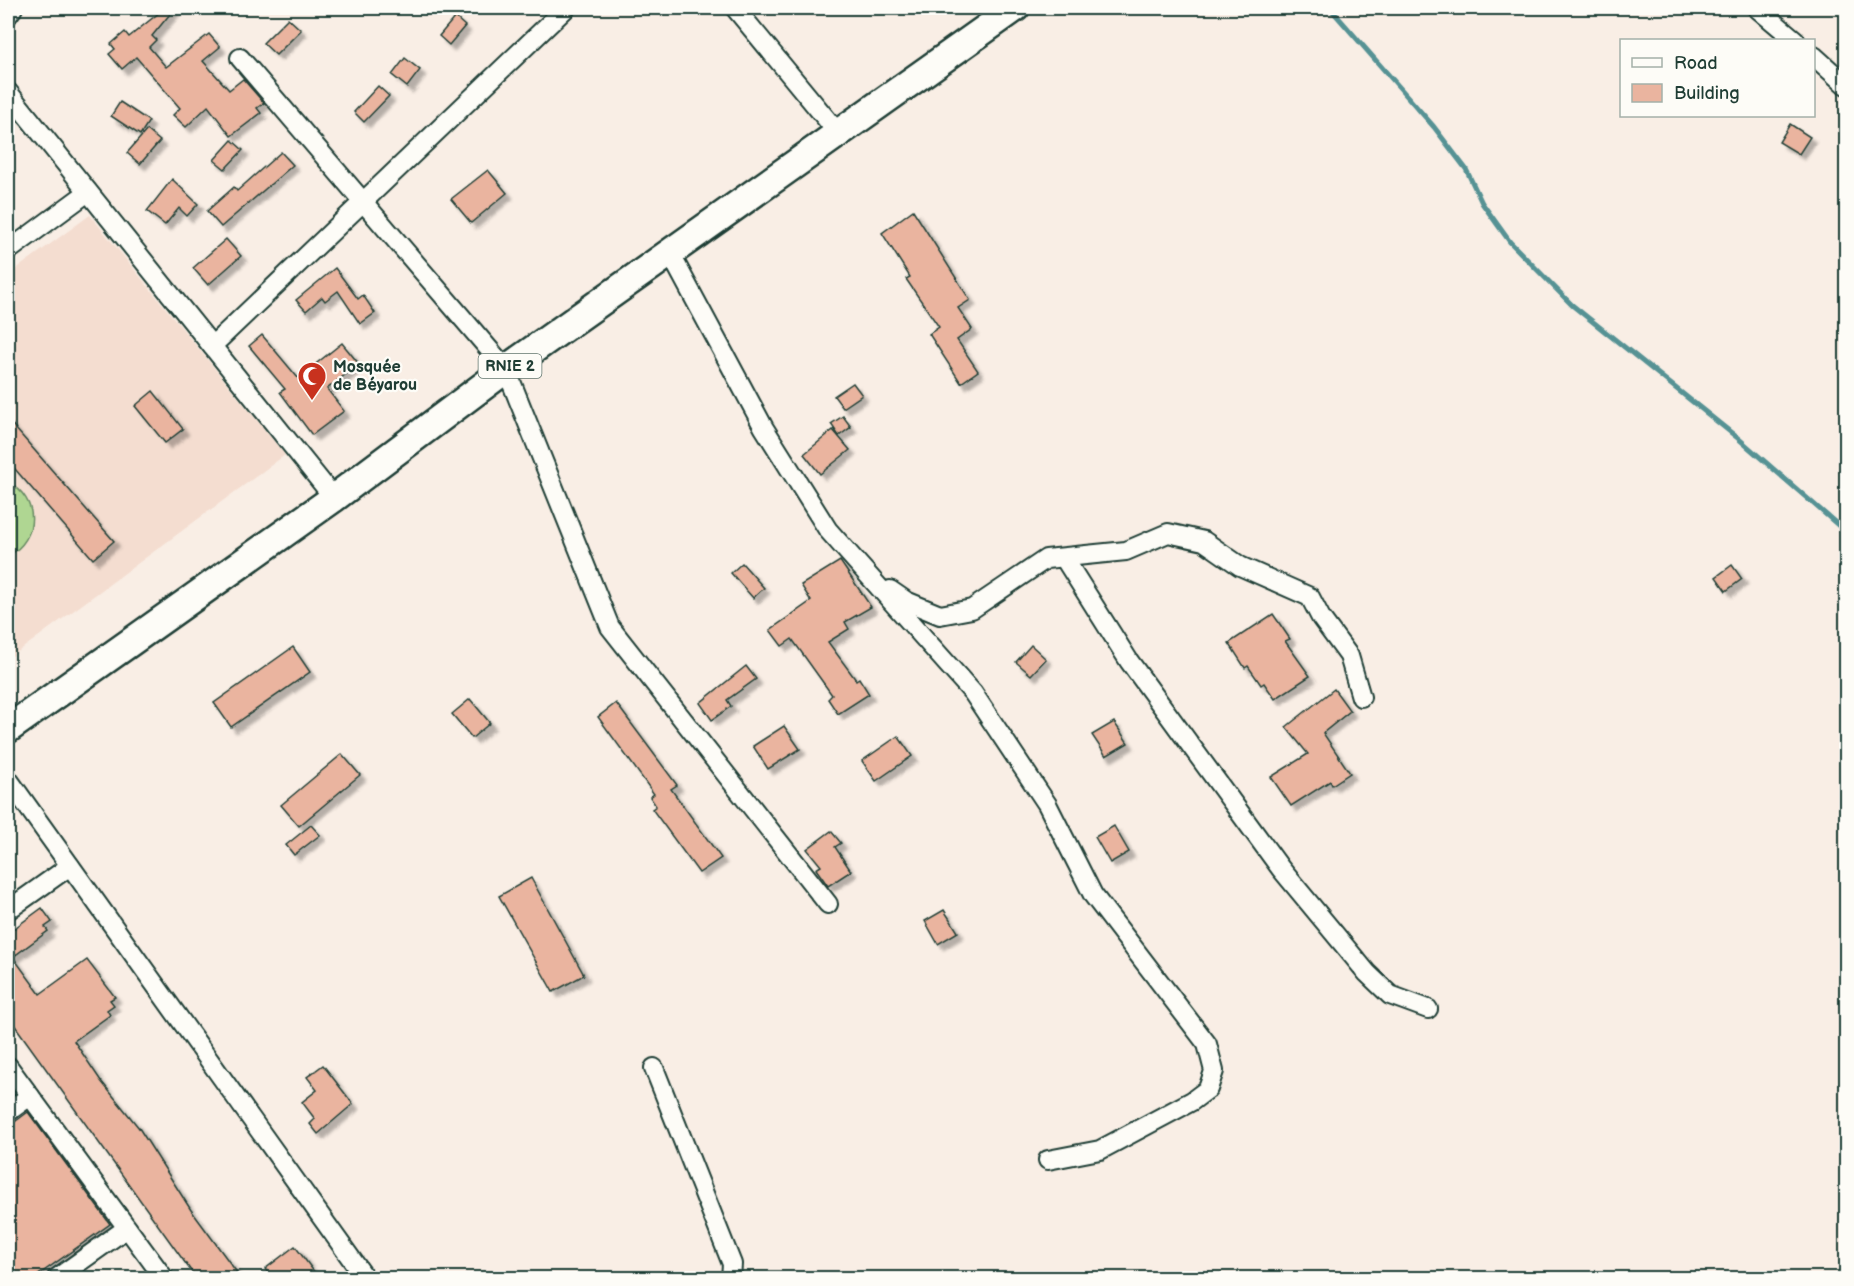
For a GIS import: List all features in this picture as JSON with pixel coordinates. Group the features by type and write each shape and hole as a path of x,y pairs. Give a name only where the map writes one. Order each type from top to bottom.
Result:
{"main road":[{"name":"RNIE 2","path":"8,729 334,498 506,369 1016,8"}],"street":[{"path":"8,15 13,8"},
{"path":"212,346 566,8"},
{"path":"735,8 838,133"},
{"path":"1757,8 1795,39"},
{"path":"1815,57 1846,85"},
{"path":"240,58 506,369 610,627 828,904"},
{"path":"8,92 334,498"},
{"path":"8,251 88,192"},
{"path":"670,253 764,428 828,530 874,579 973,693 1047,804 1093,895 1207,1044 1214,1071 1208,1089 1192,1101 1100,1150 1048,1160"},
{"path":"874,579 906,601 940,615 972,609 1046,559 1126,551 1168,533 1204,541 1240,566 1311,597 1321,618 1349,656 1361,697"},
{"path":"1064,558 1129,662 1281,869 1367,973 1390,995 1428,1009"},
{"path":"8,779 365,1278"},
{"path":"8,910 70,866"},
{"path":"8,1066 164,1278"},
{"path":"654,1068 732,1264 731,1278"},
{"path":"8,1112 30,1096"},
{"path":"57,1278 127,1228"}],"shaded area":[{"path":"90,215 285,455 8,659 8,275"}],"green space":[{"path":"8,482 26,498 32,519 26,540 8,556"}],"building":[{"path":"165,8 175,8 152,36 156,40 149,47 166,67 209,34 220,47 203,61 229,90 243,79 264,103 257,108 261,113 231,136 208,106 186,127 173,115 180,108 136,57 122,69 109,54 115,49 111,44 125,32 129,37"},
{"path":"455,17 465,26 449,45 439,36"},
{"path":"288,18 301,30 276,55 263,43"},
{"path":"405,58 420,70 407,87 392,75"},
{"path":"378,86 389,96 364,122 354,112"},
{"path":"120,102 149,121 140,135 111,116"},
{"path":"1790,124 1810,137 1799,154 1779,142"},
{"path":"147,130 160,141 140,164 127,153"},
{"path":"232,140 243,150 225,169 214,160"},
{"path":"281,152 293,165 221,227 207,211 234,187 237,191"},
{"path":"488,170 507,193 471,223 451,199"},
{"path":"172,179 198,204 187,216 179,208 165,225 147,211"},
{"path":"913,210 970,300 958,308 972,329 957,340 978,371 961,383 929,334 939,327 906,279 910,277 882,233"},
{"path":"226,239 241,256 208,285 193,268"},
{"path":"335,268 358,299 363,295 375,313 360,324 338,291 325,301 322,297 306,311 296,300"},
{"path":"262,335 298,378 342,343 359,364 327,389 344,411 312,435 280,392 285,389 249,346"},
{"path":"853,383 862,395 843,408 834,396"},
{"path":"153,391 183,429 165,443 135,406"},
{"path":"843,416 851,427 839,436 831,424"},
{"path":"8,420 114,541 93,559 8,461"},
{"path":"833,430 850,450 820,474 804,454"},
{"path":"840,561 871,607 845,622 849,629 828,642 856,680 859,678 869,694 838,714 828,699 832,695 792,639 782,646 770,630 811,601 801,585"},
{"path":"742,563 764,588 753,598 731,573"},
{"path":"1732,565 1742,579 1726,591 1716,577"},
{"path":"1273,614 1290,639 1285,641 1310,676 1275,699 1264,683 1261,685 1248,666 1245,668 1229,643"},
{"path":"1031,645 1046,659 1031,675 1016,662"},
{"path":"293,647 310,672 231,727 214,703"},
{"path":"746,666 756,679 727,700 731,706 712,720 700,703"},
{"path":"1334,689 1350,711 1323,733 1350,773 1332,785 1330,781 1291,806 1271,777 1308,754 1286,727"},
{"path":"470,699 490,723 472,738 452,714"},
{"path":"616,703 677,785 671,789 721,858 699,873 652,809 656,806 650,797 654,794 598,717"},
{"path":"1114,722 1128,743 1106,756 1092,735"},
{"path":"784,726 800,749 768,769 753,746"},
{"path":"898,736 912,756 876,781 862,761"},
{"path":"342,754 360,775 299,826 281,805"},
{"path":"311,825 320,835 294,855 286,845"},
{"path":"1114,826 1129,852 1110,863 1095,837"},
{"path":"831,831 841,843 835,847 851,871 828,886 816,869 821,866 807,849"},
{"path":"531,878 584,975 553,992 499,896"},
{"path":"42,908 52,922 45,927 48,931 13,957 40,994 87,960 115,997 110,1000 114,1005 107,1010 110,1015 74,1041 101,1081 139,1128 191,1210 241,1278 196,1278 8,1016 8,933"},
{"path":"944,910 958,932 938,944 925,921"},
{"path":"323,1065 353,1104 318,1134 310,1124 315,1119 302,1102 317,1090 307,1077"},
{"path":"28,1112 110,1224 34,1278 8,1278 8,1127"},
{"path":"295,1246 319,1278 272,1278 265,1269"}],"waterway":[{"path":"1330,8 1434,127 1466,169 1482,203 1510,242 1572,305 1739,439 1846,532"}],"place":[{"name":"Mosquée de Béyarou","path":"312,402"}]}
